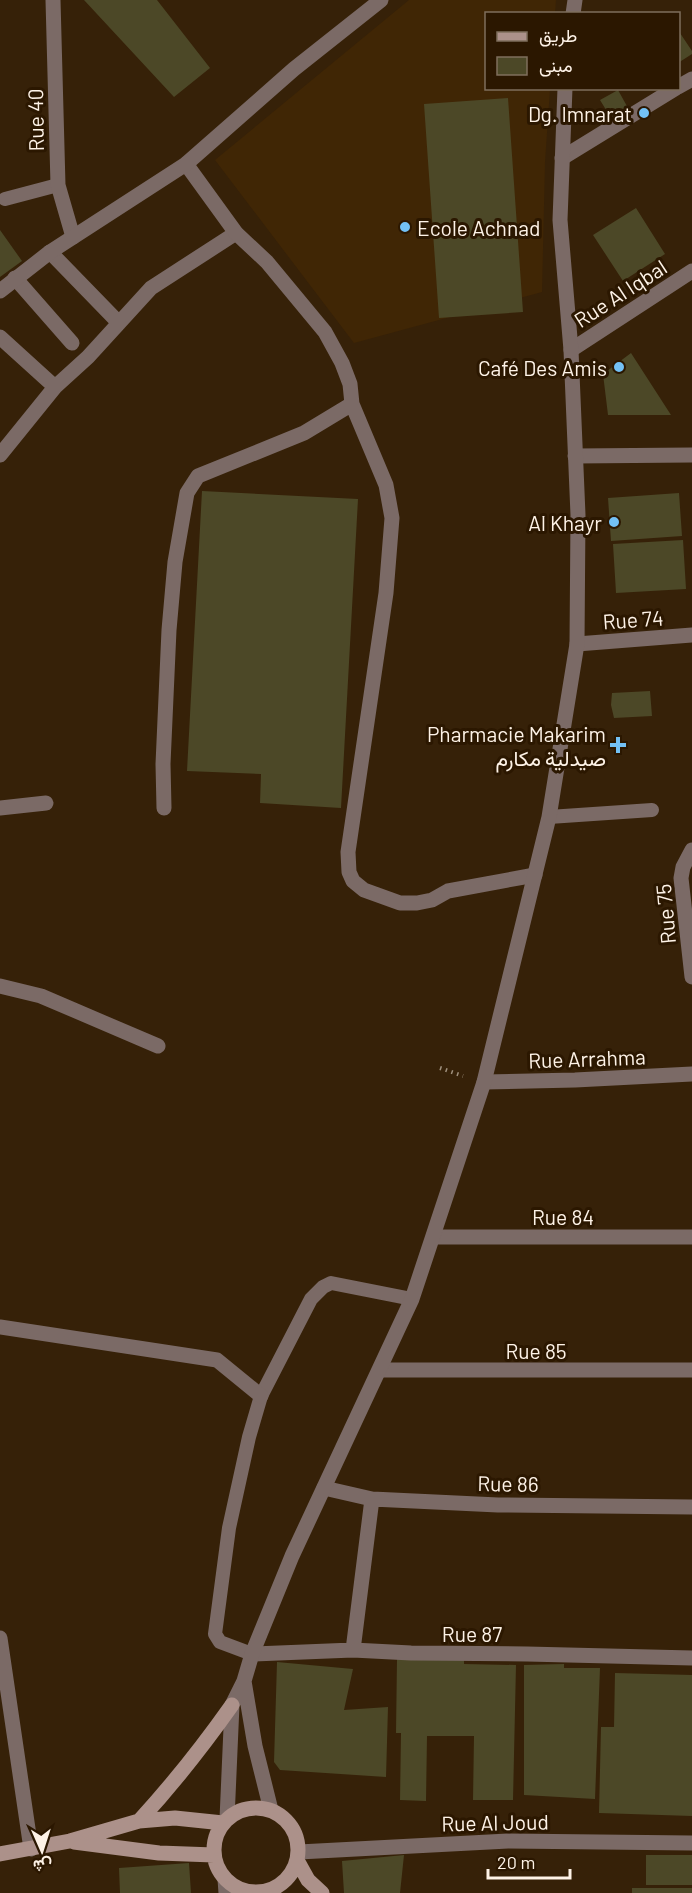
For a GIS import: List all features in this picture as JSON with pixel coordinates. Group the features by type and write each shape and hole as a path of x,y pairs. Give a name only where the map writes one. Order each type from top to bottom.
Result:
{"main road":[{"path":"139,1821 204,1746 232,1705"},
{"path":"0,1854 70,1841 139,1821 175,1818 225,1821 248,1809 260,1808 271,1810 282,1816 292,1826 297,1838 298,1857 293,1873 284,1882 261,1893 225,1886 214,1855 214,1843 225,1821"},
{"path":"70,1841 159,1853 214,1855"},
{"path":"298,1857 308,1880 322,1893"}],"street":[{"name":"Rue 40","path":"53,0 58,185 73,237"},
{"path":"0,291 50,252 186,164 294,69 381,0"},
{"path":"225,1821 232,1705 244,1681 252,1654 292,1556 412,1299 434,1238 484,1082 549,817 577,644 578,514 571,350 560,220 565,90"},
{"path":"562,158 674,90"},
{"path":"186,164 236,233 267,262 325,332 342,363 350,384 352,404 386,484 392,518 386,593 348,852 349,872 353,881 364,890 400,903 417,903 432,900 448,891 535,875"},
{"path":"0,455 55,387 88,357 151,288 236,233"},
{"path":"50,252 119,323"},
{"name":"Rue Al Iqbal","path":"571,350 692,271"},
{"path":"15,278 72,343"},
{"path":"0,337 55,387"},
{"path":"164,808 163,764 169,630 175,562 187,493 198,476 304,433 352,404"},
{"path":"575,456 692,455"},
{"name":"Rue 74","path":"577,644 692,636"},
{"path":"0,808 46,803"},
{"name":"Rue 75","path":"692,850 683,867 681,878 692,977"},
{"path":"0,986 41,996 158,1046"},
{"name":"Rue Arrahma","path":"484,1082 692,1074"},
{"name":"Rue 84","path":"434,1238 692,1237"},
{"path":"0,1327 217,1360 261,1396"},
{"name":"Rue 85","path":"380,1370 692,1370"},
{"name":"Rue 86","path":"324,1488 372,1499 498,1505 692,1507"},
{"path":"353,1650 372,1499"},
{"path":"0,1638 31,1849"},
{"name":"Rue 87","path":"252,1654 353,1650 692,1658"},
{"path":"244,1681 255,1746 271,1810"},
{"name":"Rue Al Joud","path":"298,1857 508,1841 692,1843"}],"lane":[{"path":"5,199 58,185"},
{"path":"549,817 652,810"},
{"path":"252,1654 220,1642 215,1634 229,1528 249,1437 261,1396 311,1299 323,1287 331,1283 412,1299"}],"shaded area":[{"name":"Ecole Achnad","path":"409,0 556,0 555,12 485,12 485,90 550,90 545,162 542,292 354,343 215,160"}],"building":[{"path":"84,0 157,0 210,68 174,97"},
{"path":"680,33 692,51 692,54 680,62"},
{"path":"618,90 628,108 611,118 600,100"},
{"path":"508,98 523,312 439,318 424,104"},
{"path":"636,208 665,254 623,281 593,235"},
{"path":"0,230 22,261 0,277"},
{"path":"631,353 671,415 608,415 603,374"},
{"path":"202,491 358,499 341,808 260,803 261,774 187,771"},
{"path":"679,493 682,536 611,541 608,498"},
{"path":"683,540 686,589 616,593 613,544"},
{"path":"650,691 652,716 614,718 611,705 612,693"},
{"path":"464,1656 464,1664 516,1665 513,1800 473,1800 474,1736 427,1736 426,1801 400,1800 401,1733 396,1733 397,1659"},
{"path":"277,1662 353,1669 344,1710 388,1707 386,1777 280,1770 274,1762"},
{"path":"564,1664 564,1668 600,1668 595,1799 524,1795 524,1665"},
{"path":"615,1673 692,1675 692,1816 599,1813 601,1727 614,1727"},
{"path":"404,1855 400,1893 344,1893 342,1861"},
{"path":"646,1855 692,1855 692,1885 646,1885"},
{"path":"189,1863 191,1893 120,1893 119,1868"},
{"path":"632,1888 692,1888 692,1893 632,1893"}],"place":[{"name":"Dg. lmnarat","path":"644,113"},
{"name":"Ecole Achnad","path":"405,227"},
{"name":"Café Des Amis","path":"619,367"},
{"name":"Al Khayr","path":"614,522"},
{"name":"Pharmacie Makarim صيدلية مكارم","path":"618,745"}]}
